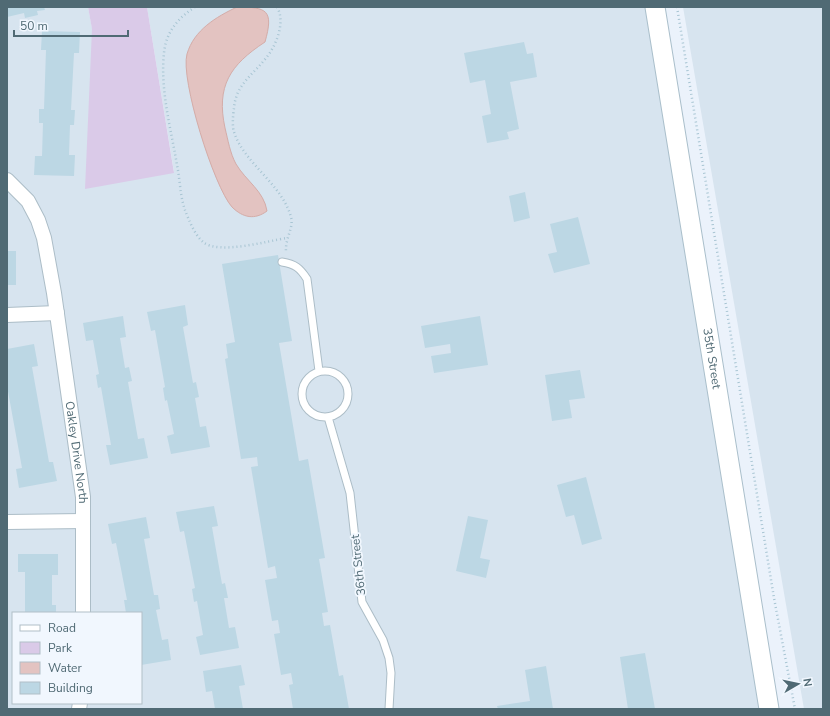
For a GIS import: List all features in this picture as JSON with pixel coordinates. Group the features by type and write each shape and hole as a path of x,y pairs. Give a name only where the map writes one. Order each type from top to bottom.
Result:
{"street":[{"name":"35th Street","path":"655,7 769,709"},
{"name":"Oakley Drive North","path":"7,180 28,201 38,220 44,238 54,293 80,474 83,521 82,612"},
{"path":"7,315 57,313"},
{"path":"7,522 83,521"}],"lane":[{"path":"282,262 294,264 302,271 307,279 319,371"},
{"path":"319,371 333,372 340,376 345,382 348,390 348,399 343,408 336,415 328,417 316,416 309,411 304,404 302,394 307,378 319,371"},
{"name":"36th Street","path":"328,417 350,493 361,598 383,640 389,658 391,674 389,709"}],"path":[{"path":"195,7 183,15 174,24 167,40 164,52 164,86 185,208 194,230 203,242 212,246 226,248 287,238 292,228 291,217 283,202 268,178 242,149 233,131 234,107 238,92 249,75 266,58 276,39 280,26 276,7"},
{"path":"678,7 774,598 795,709"}],"shaded area":[{"path":"7,7 88,7 92,28 174,172 147,7 647,7 718,455 762,709 7,709"},
{"path":"683,7 823,7 823,709 804,709"}],"green space":[{"path":"88,7 147,7 174,173 85,189 92,29"}],"water":[{"path":"237,7 255,8 266,12 269,23 265,42 243,59 228,78 224,88 223,100 225,128 234,160 240,170 259,192 267,211 254,217 240,214 232,207 216,178 193,108 186,67 187,54 190,46 200,31 221,15"}],"building":[{"path":"7,7 44,7 45,10 37,11 38,15 25,18 24,13 7,17"},
{"path":"42,31 80,32 79,53 74,53 71,110 75,110 74,125 70,125 69,155 75,155 74,176 34,175 35,156 42,156 43,123 39,123 39,109 44,109 46,50 41,50"},
{"path":"524,42 527,54 533,53 537,77 510,82 519,129 507,132 509,139 487,143 482,116 491,114 485,80 470,83 464,53"},
{"path":"525,192 530,218 514,222 509,196"},
{"path":"578,217 590,264 554,273 548,254 557,252 550,224"},
{"path":"7,251 16,251 16,285 7,285"},
{"path":"278,255 292,341 279,343 299,461 308,459 325,558 319,559 328,612 322,613 324,626 330,625 339,676 343,675 349,709 293,709 289,685 293,684 291,673 281,675 274,634 280,633 278,620 272,621 265,580 277,578 275,566 268,568 251,467 258,466 257,457 241,459 225,359 228,358 226,344 235,342 222,264"},
{"path":"185,305 188,325 183,327 193,383 196,382 199,397 195,398 200,427 206,426 210,447 171,454 167,436 174,434 167,400 165,401 163,388 165,387 155,330 151,331 147,312"},
{"path":"123,316 126,337 120,338 125,368 129,367 132,381 128,382 138,439 144,438 148,458 110,465 106,445 111,445 101,387 98,388 96,375 99,374 93,340 86,341 83,323"},
{"path":"480,316 488,365 434,373 431,356 451,353 450,344 425,348 421,326"},
{"path":"34,344 38,366 32,367 49,462 53,462 57,481 19,488 16,469 22,468 7,386 7,349"},
{"path":"580,370 585,398 569,400 572,418 552,421 545,375"},
{"path":"586,477 602,539 582,545 574,515 566,517 557,485"},
{"path":"214,506 218,526 212,527 222,584 225,583 228,598 224,598 229,628 235,627 239,648 200,655 196,637 203,635 197,601 194,602 192,589 195,588 184,531 180,532 176,512"},
{"path":"468,516 488,520 480,558 490,560 486,578 456,571"},
{"path":"146,517 150,538 144,539 154,595 158,595 160,609 156,610 162,640 168,639 171,660 142,665 142,612 126,612 124,600 127,600 116,543 112,544 108,524"},
{"path":"18,554 58,554 58,575 52,575 52,605 56,605 56,612 25,612 25,572 18,572"},
{"path":"645,653 655,709 628,709 620,657"},
{"path":"241,665 245,685 239,686 243,709 215,709 212,691 206,692 203,671"},
{"path":"546,666 553,709 498,709 497,706 530,701 525,670"}]}
